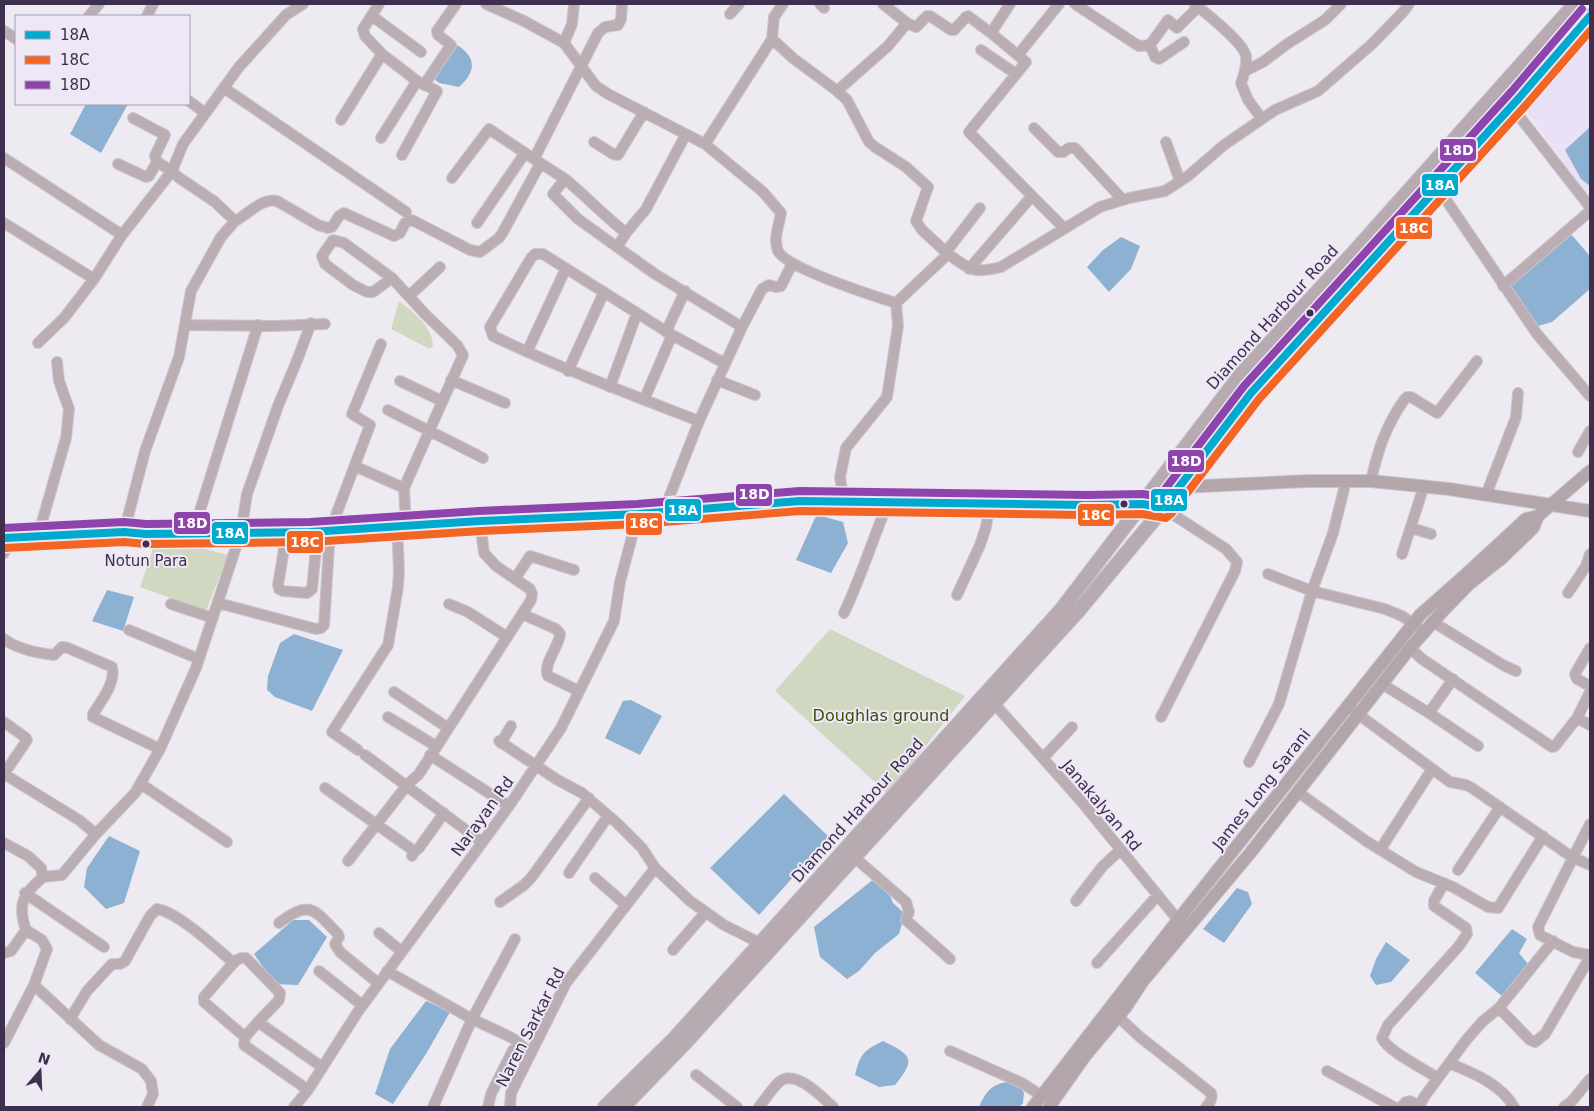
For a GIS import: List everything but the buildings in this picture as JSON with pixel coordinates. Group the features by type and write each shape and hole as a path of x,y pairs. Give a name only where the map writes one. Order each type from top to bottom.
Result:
{"highway":[{"name":"Diamond Harbour Road","path":"604,1107 632,1089 684,1044 854,856 989,698 1074,594 1242,373 1342,265 1575,4"},
{"name":"Diamond Harbour Road","path":"623,1107 632,1089 760,943 989,698 1085,603 1181,487 1251,393 1512,107 1590,16"},
{"path":"1342,265 1356,278"},
{"path":"1074,594 1085,603"}],"main road":[{"path":"1182,925 1256,846 1410,648 1469,584 1502,558 1533,528 1538,516 1590,471"},
{"path":"1181,487 1309,481 1372,481 1424,486 1590,511"},
{"path":"7,538 80,536 124,532 146,534 241,532 316,537 330,531 480,521 638,514 800,501 1142,504 1163,508"},
{"name":"James Long Sarani","path":"1033,1107 1114,1013 1347,706 1414,622 1526,519 1538,516"},
{"path":"1049,1107 1114,1013"}],"street":[{"path":"90,15 99,4"},
{"path":"148,15 154,4"},
{"path":"38,343 64,318 94,279 122,234 172,171 183,144 240,67 286,15 303,4"},
{"path":"379,4 364,27 364,32 382,54 421,83 437,92 402,154"},
{"path":"381,138 451,45 438,35 438,31 456,4"},
{"path":"564,43 572,24 574,4"},
{"path":"124,532 145,451 179,357 191,291 221,237 235,221 272,200 324,227 332,227 339,216 344,213 394,236 400,233 405,223 412,220 470,250 480,252 503,232 600,30 605,27 618,25 621,19 622,4"},
{"path":"730,14 738,4"},
{"path":"705,144 772,39 774,17 783,4"},
{"path":"882,4 907,23 916,27 927,16 930,16 951,30 954,30 968,16 1026,62 969,132 1064,228"},
{"path":"991,33 1010,4"},
{"path":"1018,55 1058,4"},
{"path":"1075,4 1139,46 1150,46"},
{"path":"1245,71 1263,62 1325,20 1342,4"},
{"path":"772,39 794,59 847,100 869,142 874,147 906,168 928,187 916,221 922,230 947,253 969,269 982,272 1001,267 1100,207 1165,191 1275,110 1318,91 1372,44 1409,4"},
{"path":"493,5 564,43 596,86 705,144 764,192 781,213 776,238 777,249 781,256 792,264 896,303"},
{"path":"1150,46 1168,20 1177,28 1197,5 1239,43 1246,56 1245,71 1240,83 1262,119"},
{"path":"372,16 420,52"},
{"path":"837,91 888,46 907,23"},
{"path":"4,31 15,38"},
{"path":"1150,46 1155,57 1159,59 1184,42"},
{"path":"981,50 1016,74"},
{"path":"342,120 382,54"},
{"path":"224,88 406,212"},
{"path":"190,102 205,113"},
{"path":"1512,107 1590,207"},
{"path":"594,142 613,154 618,155 644,112"},
{"path":"118,164 146,177 149,176 156,162 155,156 165,135 133,118"},
{"path":"1034,128 1058,152 1075,148 1123,200"},
{"path":"452,178 489,129 580,191 610,222 626,233"},
{"path":"618,247 626,233 646,209 686,134"},
{"path":"1166,142 1180,181"},
{"path":"477,223 524,153"},
{"path":"4,158 122,234"},
{"path":"156,162 172,171 178,178 225,210 235,221"},
{"path":"564,179 554,194 578,219 655,274 742,327"},
{"path":"1438,188 1503,286 1538,334 1590,396"},
{"path":"969,269 1032,196"},
{"path":"896,303 947,253 980,208"},
{"path":"1503,286 1590,211"},
{"path":"4,223 94,279"},
{"path":"392,278 373,292 367,292 352,285 325,264 322,256 333,240 344,243 392,278 461,350 463,355 404,488 398,587 388,645 332,732 482,842"},
{"path":"699,420 610,387 527,352 493,336 490,327 531,258 536,254 543,254 669,334 724,363"},
{"path":"663,512 699,420 742,327 762,289 769,285 781,286 792,264"},
{"path":"409,296 440,267"},
{"path":"527,352 566,268"},
{"path":"644,400 685,291"},
{"path":"568,370 604,292"},
{"path":"844,502 840,477 846,448 887,397 898,326 896,303"},
{"path":"610,387 637,314"},
{"path":"4,1042 34,985 46,949 42,940 26,930 22,920 22,899 25,893 43,877 62,875 96,834 135,793 160,749 200,659 241,532 247,494 278,406 311,323"},
{"path":"184,325 325,324"},
{"path":"193,533 258,325"},
{"path":"218,603 316,629 324,625 330,531 370,425 352,414 381,344"},
{"path":"1372,481 1377,455 1387,427 1404,400 1407,397 1411,397 1437,413 1477,361"},
{"path":"38,536 66,438 69,409 59,381 57,362"},
{"path":"451,380 505,403"},
{"path":"717,380 755,395"},
{"path":"400,381 442,401"},
{"path":"1486,495 1516,417 1518,393"},
{"path":"388,410 483,458"},
{"path":"1578,452 1590,431"},
{"path":"359,468 404,488"},
{"path":"1249,762 1279,704 1312,591 1331,541 1346,481"},
{"path":"1402,554 1412,528 1424,486"},
{"path":"844,613 860,579 874,535 888,502"},
{"path":"957,595 980,545 986,527 990,503"},
{"path":"1161,717 1235,571 1237,562 1226,549 1163,508"},
{"name":"Narayan Rd","path":"294,1107 308,1090 362,1005 509,806 561,728 614,621 620,582 638,514"},
{"path":"348,861 406,785 419,774 531,600 532,594 530,589 496,566 484,553 480,521"},
{"path":"1412,528 1431,534"},
{"path":"316,537 312,588 310,591 307,594 279,589 278,585 285,543 316,537"},
{"path":"4,553 7,538"},
{"path":"1568,593 1586,566 1590,554"},
{"path":"515,579 530,556 574,570"},
{"path":"1268,574 1312,591 1385,609 1429,627 1516,671"},
{"path":"171,604 213,618"},
{"path":"449,604 468,612 507,637"},
{"path":"522,614 556,629 560,634 555,651 546,667 546,672 548,676 579,691"},
{"path":"129,630 200,659"},
{"path":"4,639 29,650 54,656 62,647 68,648 112,667 114,673 112,680 92,714 93,717 160,749"},
{"path":"1410,648 1422,659 1552,747 1555,746 1577,718 1590,692"},
{"path":"1590,648 1575,674 1577,678 1590,686"},
{"path":"1429,713 1453,679"},
{"path":"1382,684 1478,746"},
{"path":"394,692 448,728"},
{"name":"Janakalyan Rd","path":"989,698 1043,758 1182,925"},
{"path":"1347,706 1450,782 1472,788 1572,857 1590,865"},
{"path":"388,717 509,806"},
{"path":"1577,718 1590,725"},
{"path":"4,722 27,740 4,774 79,820 96,834"},
{"path":"511,726 500,742 589,798 642,848 656,868 690,901 724,925 760,943"},
{"path":"1043,758 1072,727"},
{"path":"1380,850 1432,769"},
{"path":"141,784 227,842"},
{"path":"325,788 410,848 413,854 444,813"},
{"path":"1298,792 1366,841 1416,872 1453,887 1488,908 1498,908 1542,836"},
{"path":"500,902 524,886 531,878 589,798"},
{"path":"1458,870 1500,807"},
{"path":"569,873 608,816"},
{"path":"1499,1008 1530,1040 1535,1042 1539,1040 1546,1034 1590,956 1573,952 1540,934 1538,927 1590,824"},
{"path":"4,842 28,856 41,868 43,877"},
{"path":"1076,901 1102,867 1120,850"},
{"path":"854,856 906,902 909,912 906,920 950,959"},
{"name":"Naren Sarkar Rd","path":"510,1107 511,1093 566,983 656,868"},
{"path":"595,878 626,905"},
{"path":"1438,1078 1397,1053 1382,1038 1388,1025 1459,946 1467,934 1466,928 1434,906 1434,901 1444,883"},
{"path":"25,893 104,947"},
{"path":"1097,963 1158,896"},
{"path":"70,1019 88,991 112,964 120,964 125,960 150,916 157,909 186,924 234,963"},
{"path":"279,923 289,916 307,909 315,910 338,934 339,937 335,944 336,948 378,984"},
{"path":"673,950 706,912"},
{"path":"4,953 12,950 26,930"},
{"path":"379,934 401,952"},
{"path":"433,1107 472,1019 515,939"},
{"path":"1401,1107 1410,1101 1419,1106 1466,1039 1499,1008 1553,941"},
{"path":"245,1037 204,1002 203,999 234,963 241,958 246,958 280,993 279,1000 245,1037 244,1045 308,1090"},
{"path":"387,971 472,1019 508,1036 530,1054"},
{"path":"319,972 362,1005"},
{"path":"34,985 99,1045 142,1069 151,1081 154,1094 146,1107"},
{"path":"1114,1013 1211,1093 1212,1097 1206,1107"},
{"path":"258,1022 322,1067"},
{"path":"488,1107 491,1094 513,1050"},
{"path":"950,1050 1022,1083 1042,1096"},
{"path":"1449,1063 1485,1080 1507,1096 1514,1107"},
{"path":"1327,1071 1394,1107"},
{"path":"696,1075 737,1107"},
{"path":"759,1107 779,1082 785,1078 793,1078 802,1082 832,1107"},
{"path":"1572,1105 1590,1079"}],"shaded area":[{"path":"1590,26 1590,198 1522,106"}],"green space":[{"path":"399,301 416,315 430,332 433,346 430,349 391,329"},
{"path":"165,539 228,555 206,611 140,587 156,540"},
{"name":"Doughlas ground","path":"830,629 965,696 888,794 775,691"}],"water":[{"path":"457,45 464,50 471,60 472,65 469,76 459,87 439,83 432,77"},
{"path":"85,105 127,105 101,153 70,134"},
{"path":"1590,127 1590,186 1581,179 1565,150"},
{"path":"1570,233 1590,256 1590,289 1552,322 1538,326 1520,308 1509,283"},
{"path":"1121,237 1140,246 1131,269 1109,292 1087,267 1103,250"},
{"path":"818,515 843,522 848,543 831,573 796,560"},
{"path":"107,590 134,597 123,631 92,621"},
{"path":"294,634 343,650 312,711 275,697 267,690 268,676 280,643"},
{"path":"631,700 662,716 640,755 605,738 623,701"},
{"path":"784,794 829,837 759,915 710,868"},
{"path":"109,836 140,851 124,903 106,909 84,887 87,868"},
{"path":"875,878 888,890 893,903 905,914 899,934 875,953 859,971 847,979 820,957 814,927"},
{"path":"1237,888 1248,892 1252,904 1224,943 1203,929"},
{"path":"293,920 309,920 327,937 298,985 275,984 254,954"},
{"path":"1512,929 1527,939 1519,953 1528,964 1504,998 1475,973"},
{"path":"1386,942 1410,960 1391,982 1376,985 1370,976 1376,959"},
{"path":"426,1001 450,1012 426,1054 393,1104 375,1094 390,1049"},
{"path":"883,1041 905,1054 908,1058 908,1063 895,1085 879,1087 855,1075 861,1057 871,1047"},
{"path":"1008,1082 1020,1086 1024,1093 1023,1103 1019,1107 979,1107 989,1090 997,1085"}],"transit line":[{"name":"18D","path":"4,528 124,522 146,524 310,522 479,511 637,504 800,491 1143,494 1159,497 1244,386 1512,91 1582,9"},
{"name":"18A","path":"4,538 124,532 146,534 310,532 480,521 638,514 800,501 1143,504 1163,508 1251,393 1519,98 1590,16"},
{"name":"18C","path":"4,548 124,542 146,544 311,542 481,531 639,524 800,511 1142,514 1166,518 1259,399 1526,105 1590,31"}],"place":[{"name":"Notun Para","path":"146,544"}]}
